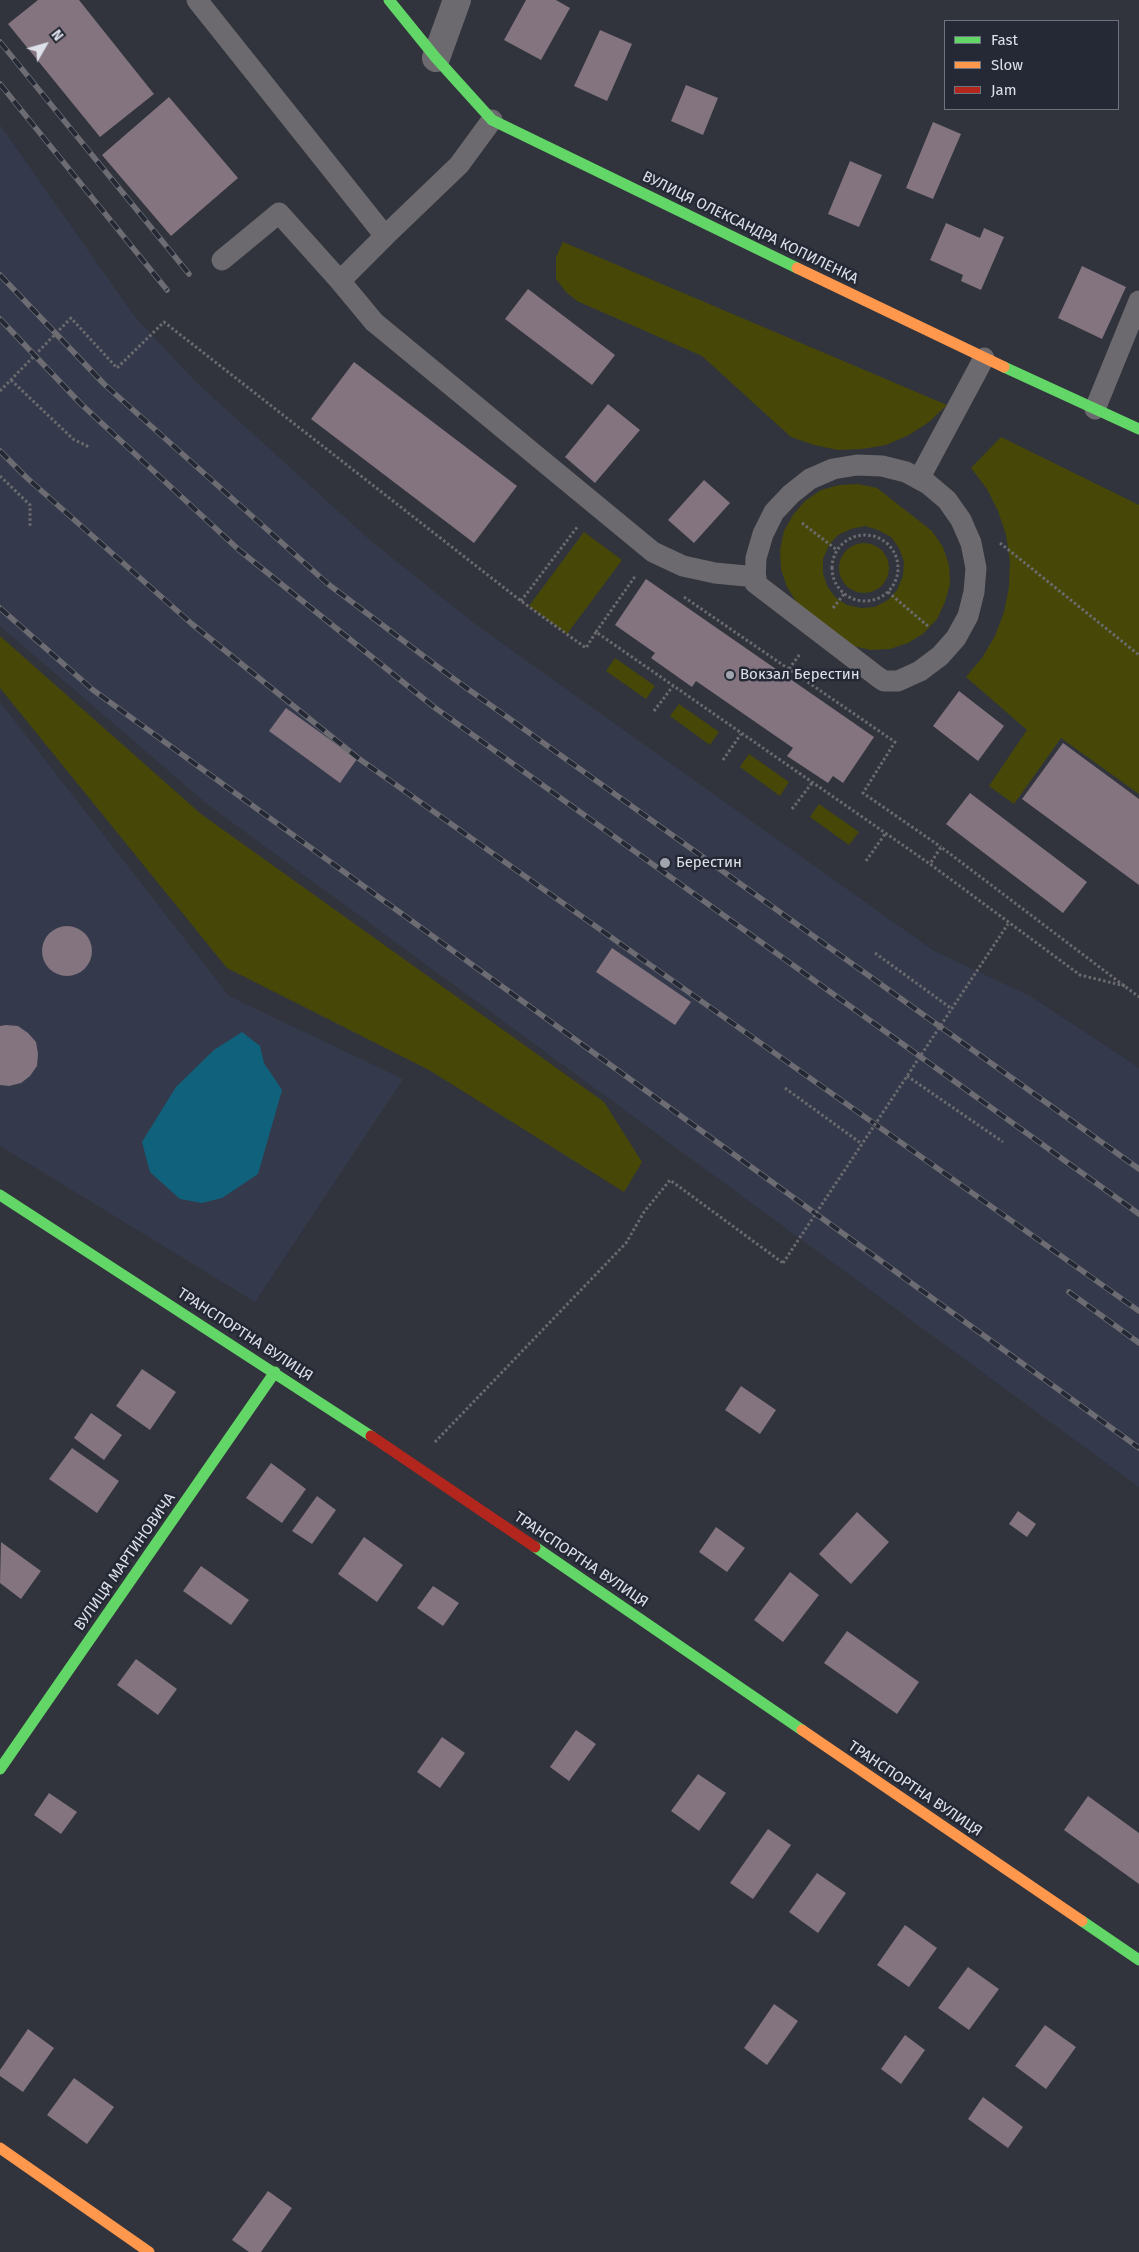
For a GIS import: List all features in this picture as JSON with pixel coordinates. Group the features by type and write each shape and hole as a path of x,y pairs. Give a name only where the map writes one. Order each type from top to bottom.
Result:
{"street":[{"name":"ВУЛИЦЯ ОЛЕКСАНДРА КОПИЛЕНКА","path":"389,0 436,58 492,120 984,358 1139,429"},
{"path":"436,58 457,0"},
{"name":"ТРАНСПОРТНА ВУЛИЦЯ","path":"0,1195 414,1464 1139,1960"},
{"name":"ВУЛИЦЯ МАРТИНОВИЧА","path":"0,1769 275,1372"},
{"path":"0,2148 149,2252"}],"lane":[{"path":"197,0 385,236"},
{"path":"340,281 459,165 492,120"},
{"path":"222,260 279,213 374,322 653,552 683,566 715,573 756,577"},
{"path":"1095,409 1139,301"},
{"path":"919,479 984,358"},
{"path":"857,465 882,466 906,472 919,479 947,500 961,520 971,543 976,568 974,592 968,616 956,638 940,656 920,671 898,681 884,681 755,583 756,558 763,534 774,512 791,494 810,479 833,469 857,465"}],"path":[{"path":"0,391 71,318 117,368 164,322 521,601 586,648 653,552"},
{"path":"11,380 72,439 89,447"},
{"path":"0,476 30,506 30,528"},
{"path":"521,601 595,504"},
{"path":"796,518 837,550"},
{"path":"854,536 876,536 886,542 893,551 898,572 888,592 880,598 861,601 844,594 833,578 831,568 837,550 844,541 854,536"},
{"path":"993,537 1139,655"},
{"path":"888,592 925,624"},
{"path":"828,616 844,594"},
{"path":"682,596 895,742 863,793 941,847 1139,997"},
{"path":"596,632 930,864 1008,924 1080,975 1125,986"},
{"path":"654,711 673,686"},
{"path":"723,760 741,734"},
{"path":"792,809 812,783"},
{"path":"866,862 885,834"},
{"path":"930,864 941,847"},
{"path":"414,1464 626,1243 644,1212 670,1180 783,1263 1008,924"},
{"path":"874,953 952,1008"},
{"path":"907,1076 1003,1142"},
{"path":"785,1088 862,1144"}],"shaded area":[{"path":"0,125 135,317 196,382 371,541 479,627 934,951 1030,996 1139,1068 1139,1487 207,804 0,626"},
{"path":"563,242 947,405 929,422 909,435 886,445 838,450 814,445 791,437 702,356 577,301 566,292 556,279 556,257"},
{"path":"1001,437 1139,505 1139,794 1061,738 1014,804 989,786 1027,730 966,677 982,658 995,636 1004,612 1009,587 1010,561 1006,535 998,511 987,489 971,468"},
{"path":"858,484 877,488 932,531 943,547 949,565 950,584 945,602 937,619 924,633 908,643 890,649 871,650 853,646 797,603 787,587 781,569 780,550 784,531 793,515 805,501 821,490 839,485","holes":["865,526 891,537 899,548 904,562 903,576 897,590 888,600 875,607 861,608 847,605 836,598 827,586 823,573 823,559 829,545 838,535 851,529"]},
{"path":"584,532 622,560 567,634 529,606"},
{"path":"864,543 882,550 889,568 882,586 864,593 846,586 839,568 846,550"},
{"path":"0,636 201,814 604,1102 642,1162 624,1192 429,1070 227,968 0,688"},
{"path":"615,658 655,686 646,699 606,671"},
{"path":"0,702 229,996 403,1079 255,1302 0,1146"},
{"path":"679,704 719,732 710,745 670,716"},
{"path":"749,754 789,782 780,796 740,767"},
{"path":"819,804 859,832 849,845 810,817"}],"water":[{"path":"242,1032 260,1046 264,1063 282,1090 258,1174 222,1198 202,1203 180,1199 150,1172 142,1142 176,1087 214,1050"}],"building":[{"path":"38,0 79,0 154,94 100,137 8,24"},
{"path":"526,0 556,0 570,8 541,60 504,40"},
{"path":"600,30 632,44 607,101 574,86"},
{"path":"686,85 718,98 703,135 671,121"},
{"path":"169,97 238,178 171,236 102,155"},
{"path":"933,122 961,134 933,199 906,188"},
{"path":"850,161 882,175 859,227 828,214"},
{"path":"946,223 980,238 984,228 1004,237 981,290 961,281 963,275 930,260"},
{"path":"1082,266 1126,287 1102,339 1058,318"},
{"path":"528,289 615,355 592,385 505,319"},
{"path":"354,362 517,486 474,543 311,419"},
{"path":"608,404 640,430 595,483 565,457"},
{"path":"704,480 730,503 694,543 668,520"},
{"name":"Вокзал Берестин","path":"646,579 874,737 843,783 833,776 828,783 787,756 793,748 696,681 692,687 651,658 655,653 615,625"},
{"path":"959,691 1004,726 978,761 933,726"},
{"path":"286,708 357,759 340,783 269,731"},
{"path":"1063,743 1139,799 1139,885 1022,799"},
{"path":"970,793 1087,882 1063,913 946,824"},
{"path":"62,926 72,926 85,933 92,946 92,956 85,969 72,976 62,976 53,972 46,965 42,956 42,946 46,937 53,930"},
{"path":"612,948 691,1002 675,1025 596,972"},
{"path":"0,1026 18,1026 28,1033 36,1042 38,1054 37,1066 30,1076 21,1083 9,1086 0,1085"},
{"path":"142,1369 176,1392 150,1430 116,1406"},
{"path":"741,1386 776,1410 760,1434 725,1410"},
{"path":"91,1413 122,1435 104,1460 74,1438"},
{"path":"72,1448 119,1481 97,1513 49,1479"},
{"path":"271,1463 306,1489 282,1523 246,1498"},
{"path":"317,1496 336,1510 312,1544 292,1531"},
{"path":"1018,1511 1036,1524 1027,1537 1009,1524"},
{"path":"857,1512 889,1542 851,1584 819,1554"},
{"path":"716,1527 745,1548 727,1572 699,1552"},
{"path":"364,1537 403,1565 377,1602 338,1574"},
{"path":"1,1542 41,1571 21,1599 0,1583"},
{"path":"201,1566 249,1600 231,1625 183,1591"},
{"path":"790,1572 819,1595 783,1642 754,1620"},
{"path":"433,1586 459,1603 443,1626 417,1608"},
{"path":"847,1631 919,1682 897,1714 824,1663"},
{"path":"136,1659 177,1689 158,1715 117,1685"},
{"path":"576,1730 596,1744 569,1781 550,1767"},
{"path":"442,1737 465,1753 440,1788 417,1772"},
{"path":"698,1774 726,1793 699,1831 671,1811"},
{"path":"49,1793 77,1812 61,1834 34,1815"},
{"path":"1088,1796 1139,1833 1139,1884 1064,1830"},
{"path":"768,1829 791,1845 753,1899 730,1883"},
{"path":"817,1873 846,1893 818,1933 789,1912"},
{"path":"905,1925 937,1948 909,1987 877,1965"},
{"path":"968,1967 999,1989 969,2030 938,2008"},
{"path":"774,2004 798,2021 767,2065 744,2048"},
{"path":"1045,2025 1076,2047 1046,2089 1015,2066"},
{"path":"28,2029 54,2048 23,2092 0,2076 0,2070"},
{"path":"905,2035 925,2050 901,2084 881,2069"},
{"path":"74,2078 114,2107 87,2144 47,2115"},
{"path":"983,2097 1023,2127 1008,2148 968,2119"},
{"path":"268,2191 292,2208 261,2252 249,2252 232,2240"}],"railway":[{"path":"0,42 189,274"},
{"path":"0,84 167,290"},
{"path":"0,275 104,384 328,584 454,679 1139,1169"},
{"path":"0,319 81,404 239,550 434,707 1139,1214"},
{"path":"0,451 27,478 192,624 358,758 1139,1311"},
{"path":"0,608 93,690 1139,1448"},
{"path":"1069,1292 1139,1343"}],"traffic: fast":[{"path":"389,0 436,58 492,120 797,268"},
{"path":"1004,367 1139,429"},
{"path":"0,1195 371,1436"},
{"path":"0,1769 275,1372"},
{"path":"535,1547 802,1730"},
{"path":"1082,1921 1139,1960"}],"traffic: slow":[{"path":"797,268 1004,367"},
{"path":"802,1730 1082,1921"},
{"path":"0,2148 149,2252"}],"traffic: jam":[{"path":"371,1436 535,1547"}],"place":[{"name":"Вокзал Берестин","path":"730,675"},
{"name":"Берестин","path":"665,863"}]}
